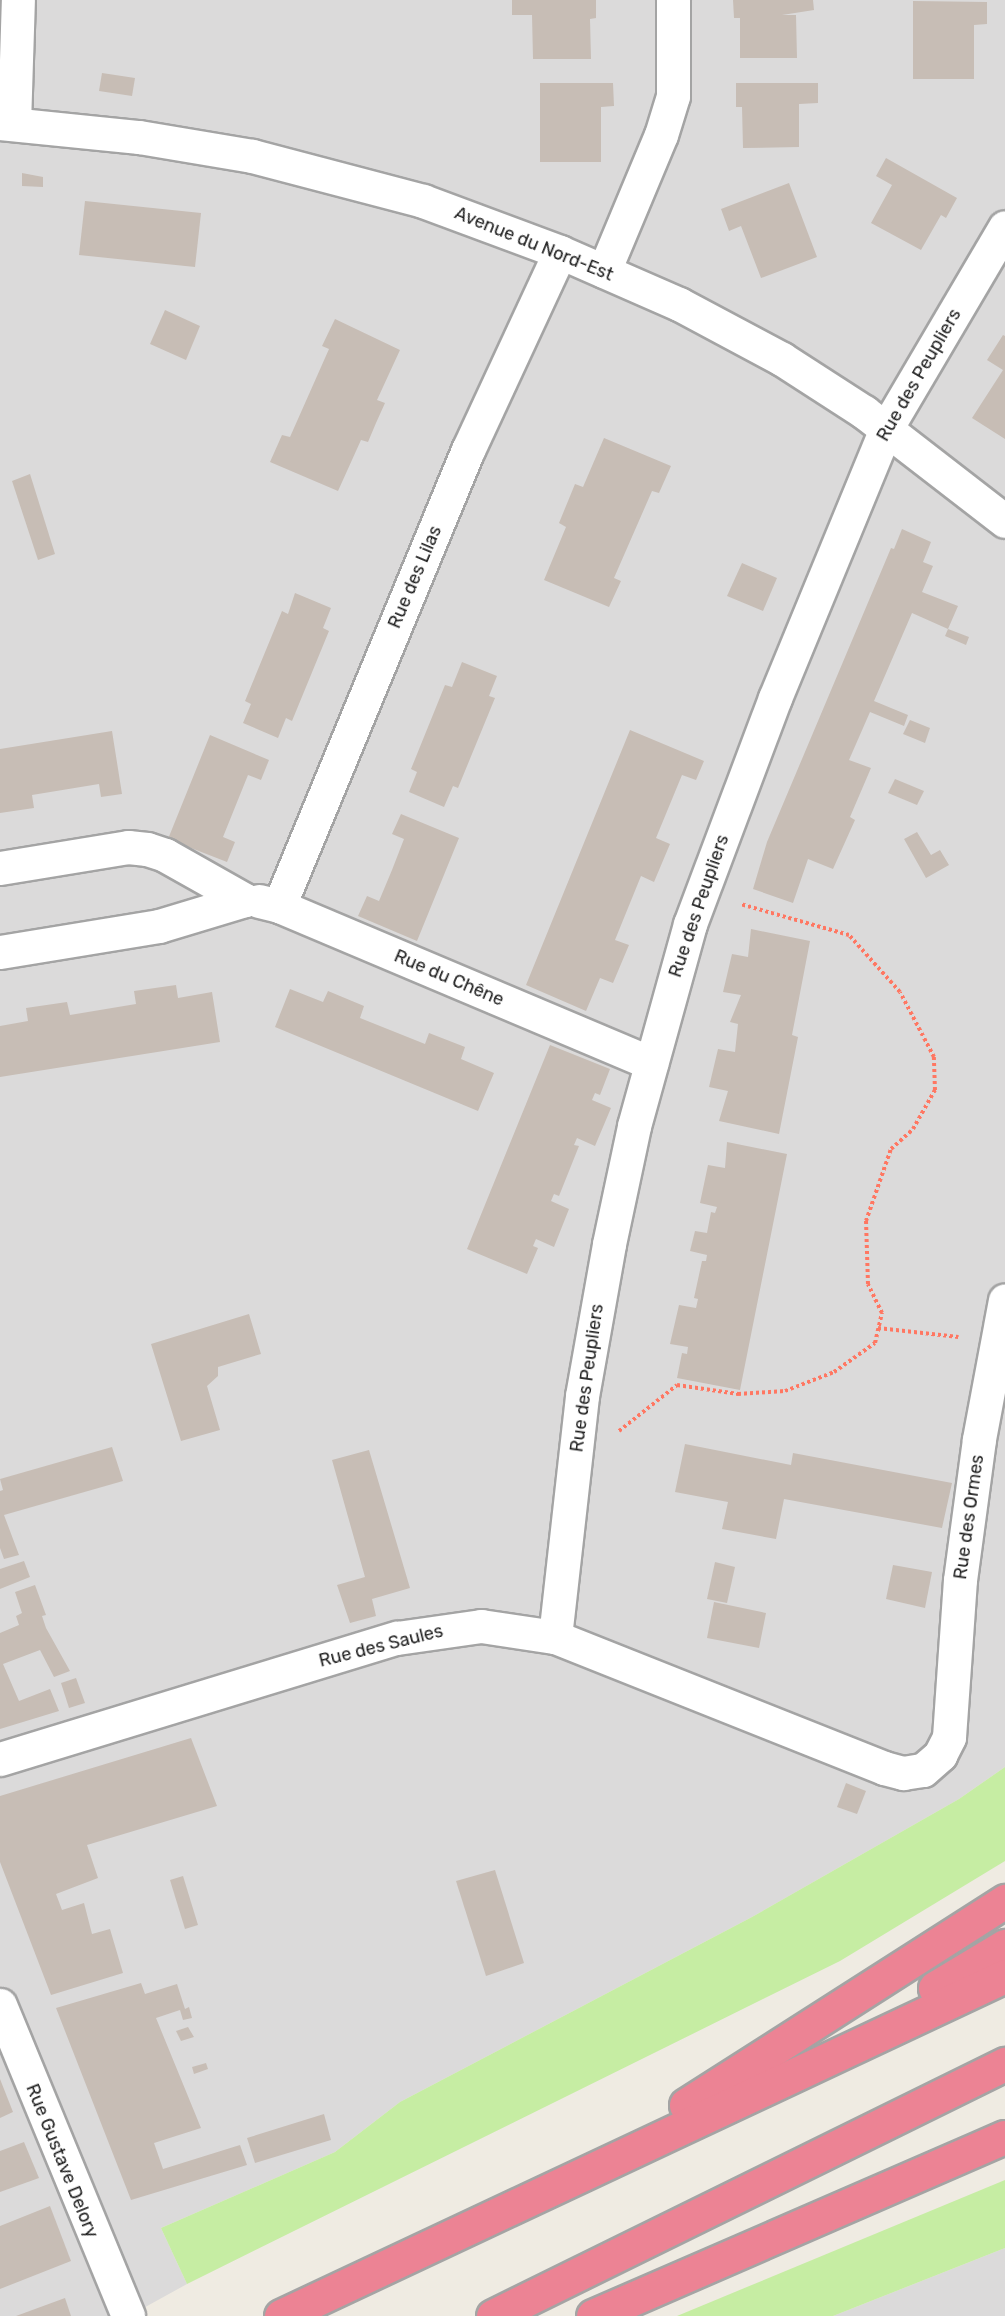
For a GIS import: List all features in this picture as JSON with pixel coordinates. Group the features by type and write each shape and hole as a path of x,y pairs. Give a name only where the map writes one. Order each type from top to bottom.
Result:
{"highway":[{"path":"606,2160 772,2046 1005,1901"},
{"path":"791,2073 1005,1946"},
{"path":"280,2316 791,2073 1005,1976"},
{"path":"493,2316 1005,2064"},
{"path":"593,2316 1005,2137"}],"street":[{"path":"7,124 18,0"},
{"path":"604,271 670,106 675,75 673,0"},
{"name":"Avenue du Nord-Est","path":"7,124 139,137 252,156 423,201 560,252 679,304 772,354 886,429 1005,521"},
{"name":"Rue des Peupliers","path":"555,1637 582,1396 611,1234 651,1063 701,893 775,698 886,429 1005,227"},
{"name":"Rue des Lilas","path":"279,906 468,450 560,252"},
{"name":"Rue du Chêne","path":"0,868 128,848 147,849 165,855 245,900 279,906 651,1063"},
{"name":"Rue du Chêne","path":"0,952 159,926 245,900"},
{"name":"Rue des Ormes","path":"949,1737 960,1580 1005,1300"},
{"name":"Rue des Saules","path":"0,1759 424,1631 481,1626 555,1637 903,1773 923,1770 932,1763 949,1737"},
{"name":"Rue Gustave Delory","path":"0,2005 128,2316"}],"path":[{"path":"574,1468 677,1385 738,1394 785,1391 834,1372 875,1343 882,1313 868,1284 866,1221 891,1149 913,1129 935,1090 934,1057 900,992 849,935 701,893"},
{"path":"878,1328 998,1342"}],"shaded area":[{"path":"0,0 1005,0 1005,1767 959,1799 752,1917 400,2102 335,2152 161,2228 187,2284 129,2316 0,2316"},
{"path":"1005,2248 1005,2316 833,2316"}],"green space":[{"path":"1005,1767 1005,1861 840,1961 187,2284 161,2228 335,2152 400,2102 752,1917 959,1799"},
{"path":"1005,2180 1005,2248 833,2316 677,2316"}],"building":[{"path":"512,0 596,0 596,18 590,19 591,59 533,59 532,15 512,15"},
{"path":"733,0 813,0 814,10 782,15 796,15 797,58 740,58 740,18 734,18"},
{"path":"913,1 987,2 987,24 974,25 974,79 913,79"},
{"path":"102,73 135,78 132,96 99,91"},
{"path":"540,83 613,83 614,106 601,107 601,162 540,162"},
{"path":"736,83 818,83 818,103 799,104 799,147 743,148 742,107 736,107"},
{"path":"886,158 957,198 946,218 941,215 921,250 871,223 892,185 876,176"},
{"path":"22,173 43,177 43,187 22,186"},
{"path":"789,183 817,257 761,278 741,226 729,231 721,209"},
{"path":"85,201 201,213 195,267 79,255"},
{"path":"165,310 200,326 186,360 150,344"},
{"path":"335,319 400,350 377,400 385,403 368,442 361,440 338,491 270,462 282,435 290,437 329,349 322,346"},
{"path":"1003,335 1005,336 1005,439 972,418 1003,370 987,360"},
{"path":"604,438 671,466 659,493 652,491 614,578 621,581 609,607 544,580 566,527 559,523 575,484 583,487"},
{"path":"30,474 55,554 38,560 12,481"},
{"path":"902,529 931,542 923,562 933,566 922,592 958,606 948,629 912,613 874,701 908,715 904,726 870,712 849,760 871,768 850,817 855,820 833,869 808,859 793,903 753,889 767,842 891,548 894,549"},
{"path":"742,563 777,578 763,611 727,596"},
{"path":"295,593 331,608 323,628 329,631 292,721 286,718 278,738 243,723 251,704 245,701 282,611 288,614"},
{"path":"948,629 969,637 966,645 945,636"},
{"path":"462,662 497,676 489,696 495,698 458,788 453,786 444,807 409,792 417,772 411,769 445,685 452,687"},
{"path":"910,720 930,728 925,743 903,734"},
{"path":"630,730 704,761 696,780 682,775 656,838 670,844 654,882 641,876 615,940 629,945 613,983 600,978 586,1011 526,985"},
{"path":"112,731 122,794 101,797 99,784 32,795 34,808 0,813 0,749"},
{"path":"210,735 269,760 261,780 248,775 223,837 235,842 227,862 168,839"},
{"path":"895,779 924,791 917,805 888,793"},
{"path":"401,814 459,838 417,941 358,916 367,896 379,901 404,839 392,834"},
{"path":"917,832 931,855 940,850 949,865 926,878 904,839"},
{"path":"751,929 810,941 792,1035 798,1037 779,1134 719,1121 728,1091 709,1087 718,1049 735,1052 738,1024 730,1022 741,995 723,992 732,954 748,957"},
{"path":"176,985 178,998 212,992 220,1042 0,1077 0,1026 28,1021 26,1008 67,1002 70,1015 136,1004 134,991"},
{"path":"290,989 323,1002 328,991 364,1006 360,1018 425,1044 429,1033 465,1047 461,1059 494,1073 478,1111 275,1027"},
{"path":"550,1045 610,1069 600,1095 595,1093 592,1100 611,1108 595,1146 577,1138 574,1145 579,1146 559,1196 554,1194 551,1201 569,1209 554,1247 536,1239 533,1246 538,1248 527,1274 467,1249"},
{"path":"727,1142 787,1154 740,1390 677,1378 682,1353 687,1354 688,1347 670,1344 679,1305 696,1308 698,1299 694,1298 702,1261 706,1261 707,1255 690,1251 695,1231 707,1233 711,1212 715,1213 717,1207 700,1203 708,1165 725,1168"},
{"path":"249,1314 261,1354 218,1367 218,1376 207,1386 220,1430 181,1441 151,1344"},
{"path":"685,1444 791,1465 793,1453 952,1483 942,1528 784,1499 776,1539 722,1529 728,1502 675,1492"},
{"path":"112,1447 123,1481 4,1515 19,1555 4,1559 0,1548 0,1491 3,1490 0,1479"},
{"path":"369,1450 410,1588 372,1599 376,1616 350,1623 337,1585 365,1577 332,1460"},
{"path":"24,1561 30,1577 0,1589 0,1569"},
{"path":"715,1562 735,1567 727,1603 707,1599"},
{"path":"893,1565 932,1572 925,1608 886,1599"},
{"path":"35,1585 46,1615 42,1616 46,1628 70,1671 54,1677 40,1650 3,1664 19,1701 50,1689 59,1711 0,1729 0,1633 19,1625 16,1616 22,1613 15,1592"},
{"path":"714,1602 766,1613 759,1648 707,1638"},
{"path":"76,1678 85,1703 69,1708 61,1683"},
{"path":"191,1738 217,1806 87,1845 98,1878 56,1894 62,1910 84,1903 92,1934 110,1929 123,1973 51,1995 0,1862 0,1796"},
{"path":"846,1783 866,1791 857,1814 837,1807"},
{"path":"495,1870 524,1963 486,1976 456,1881"},
{"path":"183,1876 198,1925 185,1929 170,1880"},
{"path":"141,1983 145,1994 177,1984 185,2009 189,2007 192,2018 183,2020 180,2010 156,2018 201,2128 154,2143 163,2169 240,2145 247,2165 131,2200 56,2008"},
{"path":"188,2027 194,2037 181,2041 176,2031"},
{"path":"206,2063 208,2069 194,2074 192,2067"},
{"path":"0,2079 13,2112 0,2118"},
{"path":"324,2114 331,2140 255,2163 247,2138"},
{"path":"24,2142 39,2178 0,2192 0,2151"},
{"path":"50,2206 71,2261 0,2289 0,2226"},
{"path":"65,2298 71,2316 16,2316"}]}
